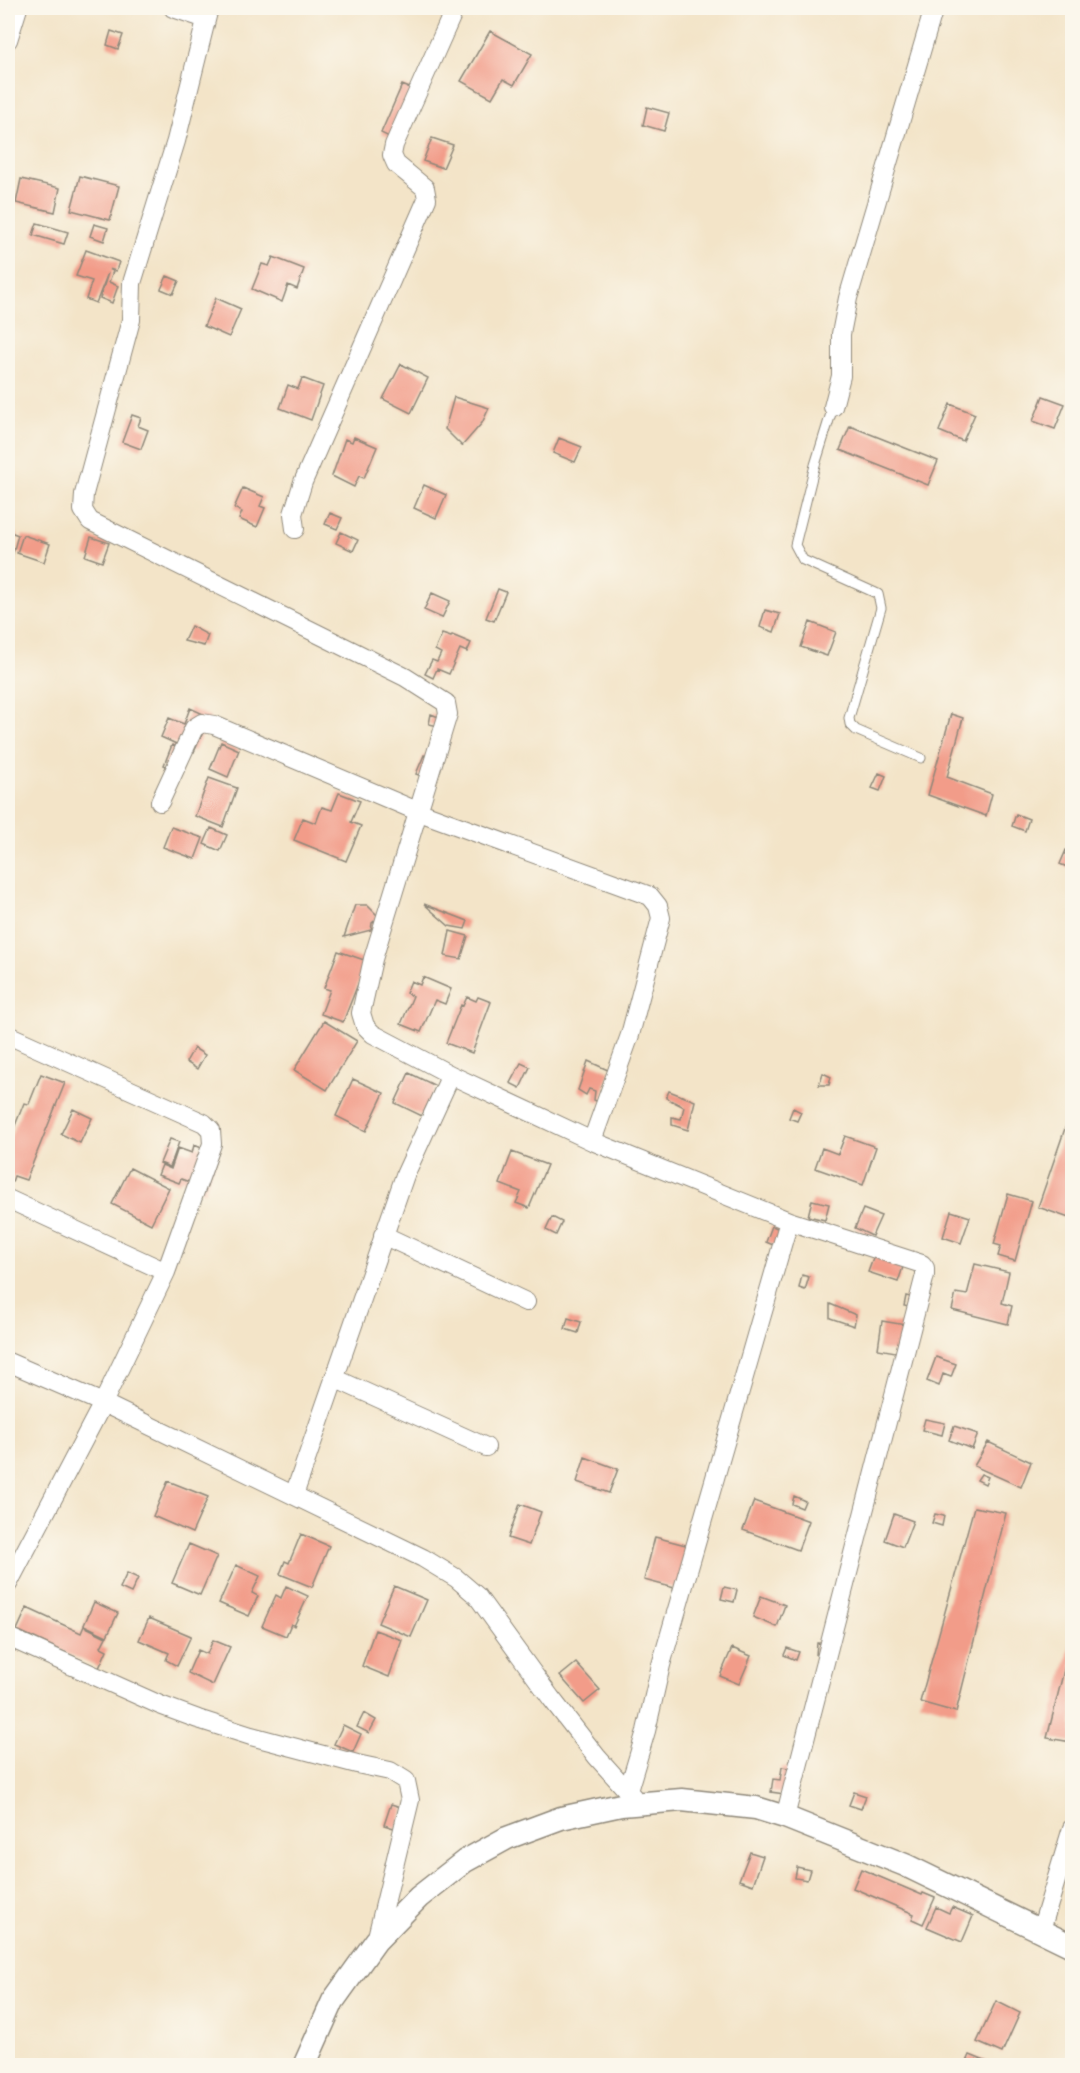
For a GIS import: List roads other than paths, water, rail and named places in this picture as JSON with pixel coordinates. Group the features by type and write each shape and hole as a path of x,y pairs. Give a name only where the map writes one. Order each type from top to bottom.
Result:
{"street":[{"path":"8,40 18,8"},
{"path":"173,8 208,13 176,141 132,283 131,320 84,494 83,510 90,521 405,677 446,703 448,714 373,959 362,1013 365,1026 373,1034 451,1075 592,1141 789,1221 921,1264 925,1268 785,1817"},
{"path":"295,529 293,514 303,482 427,199 425,188 396,164 392,155 455,8"},
{"path":"833,407 841,376 841,334 848,298 934,8"},
{"path":"160,802 194,728 202,723 214,725 417,811 650,896 655,901 661,918 630,1035 592,1141"},
{"path":"8,1035 204,1123 211,1130 212,1144 166,1272 103,1403 8,1584"},
{"path":"294,1495 405,1175 451,1075"},
{"path":"8,1199 166,1272"},
{"path":"633,1797 664,1654 789,1221"},
{"path":"383,1234 526,1302"},
{"path":"8,1362 103,1403 294,1495 423,1558 456,1578 477,1596 558,1707 597,1757 633,1797"},
{"path":"334,1378 486,1447"},
{"path":"8,1637 160,1705 198,1719 272,1742 390,1771 406,1781 410,1800 375,1941"},
{"path":"304,2066 333,2001 375,1941 419,1897 465,1861 507,1838 561,1818 633,1797 756,1808 785,1817 905,1865 1072,1946"},
{"path":"1041,1930 1072,1828"}],"lane":[{"path":"833,407 815,465 795,545 803,560 878,594 881,608 849,718 850,724 856,730 921,758"}]}
